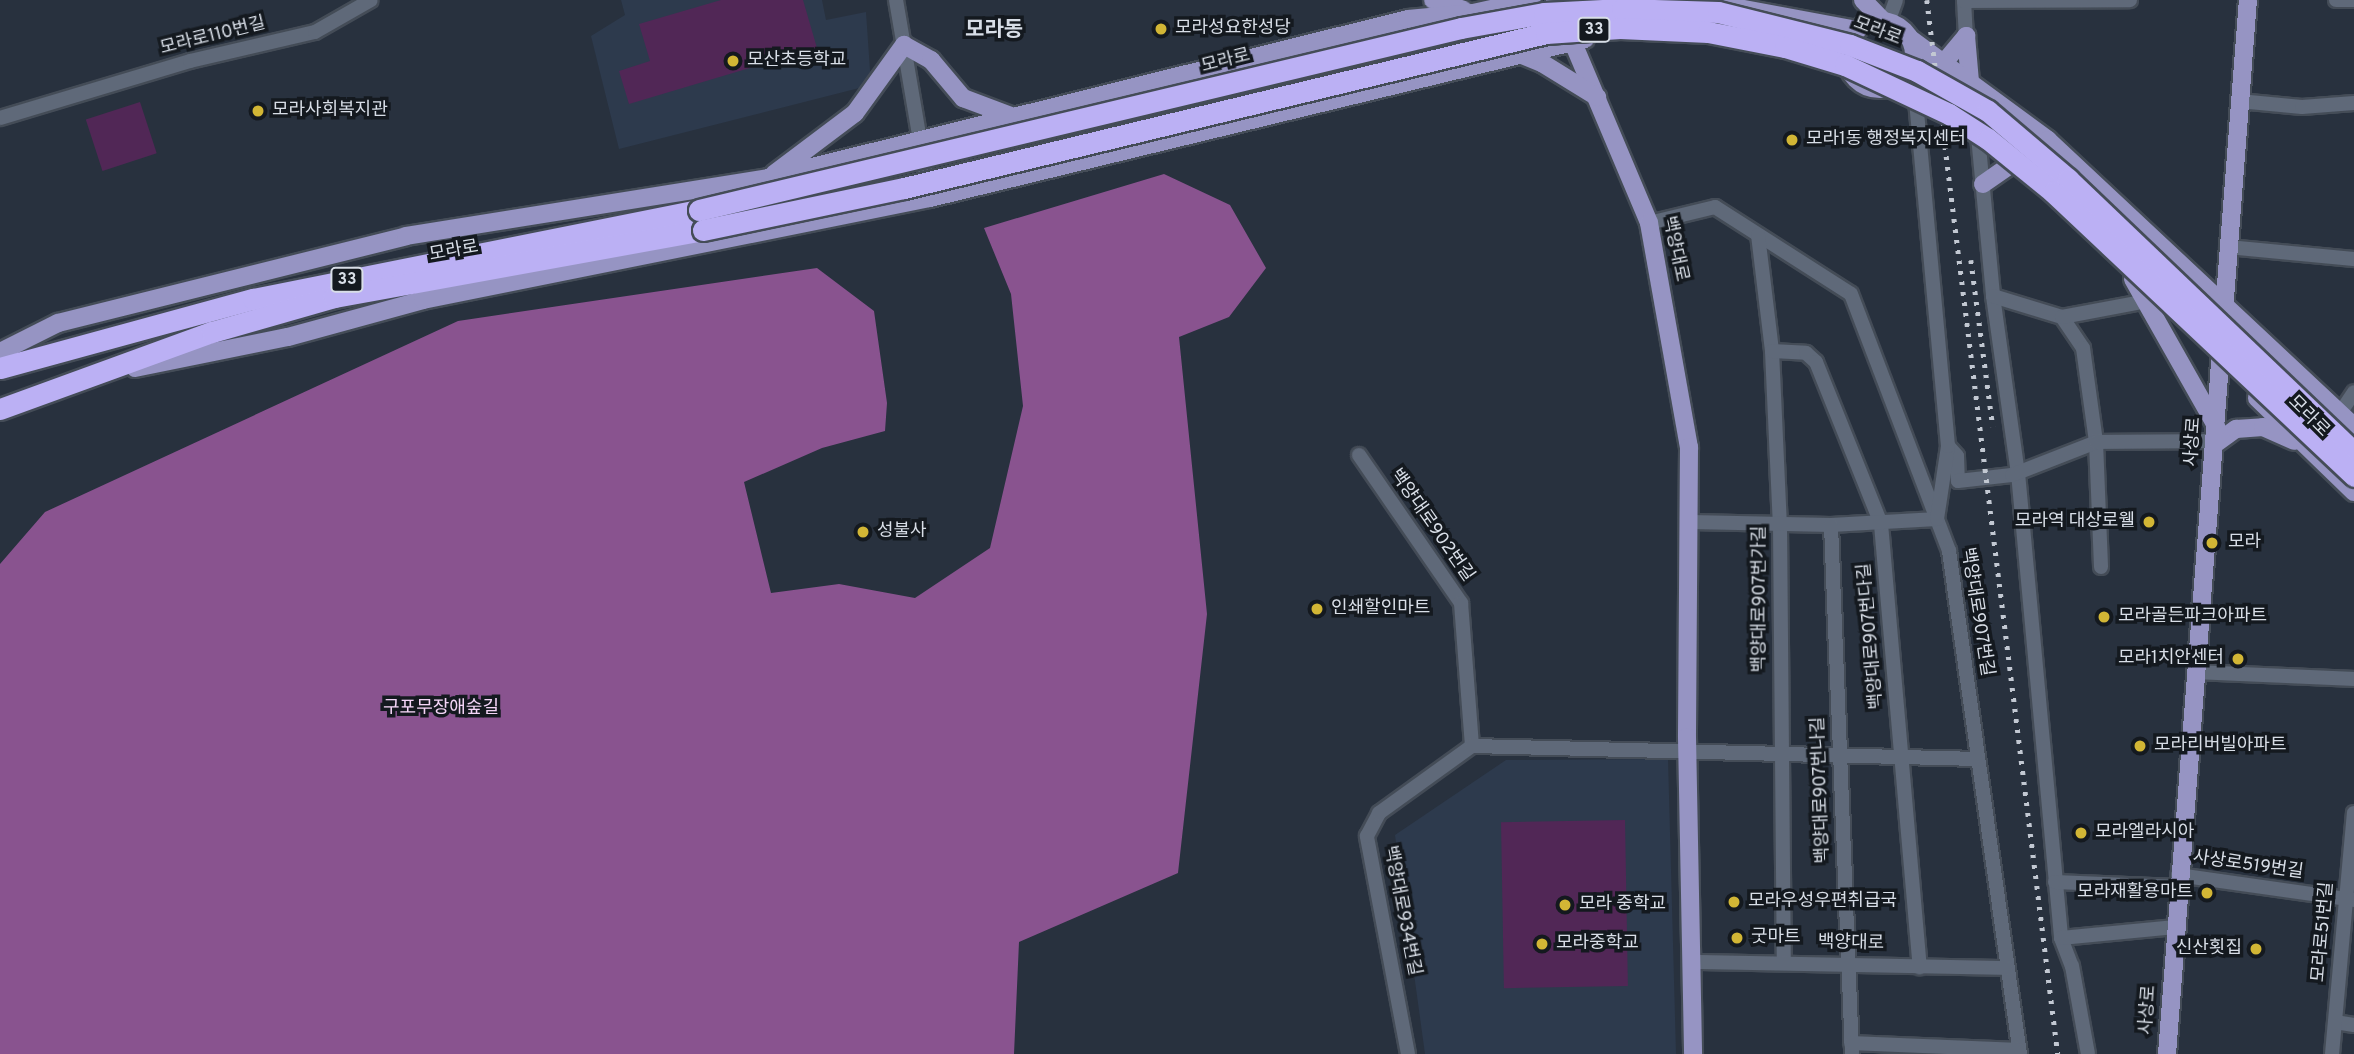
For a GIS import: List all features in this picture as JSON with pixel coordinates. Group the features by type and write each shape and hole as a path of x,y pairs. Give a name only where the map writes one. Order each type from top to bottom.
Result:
{"highway":[{"name":"모라로","path":"0,409 108,373 212,332 334,297 701,220 837,181 1461,28 1544,13 1622,9 1718,12 1850,45 1917,71 1988,111 2079,188 2354,452"},
{"name":"모라로","path":"0,369 253,299 701,220 904,188 1546,33 1619,28 1708,32 1785,47 1845,65 1949,114 1988,139 2083,219 2354,476"}],"main road":[{"path":"1408,19 1415,0"},
{"path":"1433,0 1473,13"},
{"path":"0,352 71,319 406,236 768,178 1408,19 1473,13 1499,5 1587,0"},
{"name":"모라로","path":"1696,0 1857,30"},
{"name":"모라로","path":"1863,0 1886,22"},
{"name":"사상로","path":"2167,1054 2178,881 2248,0"},
{"name":"백양대로","path":"1556,2 1649,223 1689,447 1691,522 1687,748 1694,962 1693,1054"},
{"path":"108,373 288,337 423,300 930,198 1574,40 1634,36 1727,40 1808,54 1850,72 1867,88 1896,85 1913,65 1908,37 1886,22 1857,30 1846,50 1850,72"},
{"path":"1942,65 1966,36"},
{"path":"1966,36 1970,82"},
{"path":"1341,37 1334,43 1334,67 1346,79 1370,89"},
{"name":"모라로","path":"1908,37 1942,65 1970,82 2049,140 2354,426"},
{"path":"768,178 855,113 904,45 931,60 963,98 1014,117"},
{"path":"1517,54 1542,62 1597,97"},
{"name":"모라로","path":"1896,85 1978,136 2012,163 2354,492"},
{"path":"1983,184 2012,163"},
{"path":"2198,279 2226,268"},
{"path":"2133,279 2147,301 2164,341 2215,437 2236,429 2263,427 2305,446"},
{"path":"0,415 29,399"}],"street":[{"name":"모라로110번길","path":"0,118 58,99 315,32 371,0"},
{"path":"897,0 918,141 930,198"},
{"path":"1886,22 1896,0"},
{"path":"1966,36 1964,0 2130,0"},
{"path":"2336,0 2354,0"},
{"path":"1691,522 1831,525 1937,519 1948,446 1916,99"},
{"path":"2239,101 2302,107 2354,103"},
{"path":"1978,136 1993,296 2018,473 2061,938 2072,965 2088,1054"},
{"name":"백양대로907번길","path":"1649,223 1715,207 1851,294 1949,551 2019,1052"},
{"name":"백양대로907번가길","path":"1758,235 1772,351 1780,525 1784,963"},
{"path":"2227,247 2354,260"},
{"path":"1993,296 2062,317 2147,301"},
{"path":"2062,317 2083,348 2096,442 2101,567"},
{"name":"백양대로907번다길","path":"1772,351 1806,353 1816,362 1881,524 1920,967"},
{"path":"2340,413 2354,392"},
{"path":"1948,446 1957,456 1958,481 2018,473 2096,442 2215,437"},
{"name":"백양대로902번길","path":"1359,455 1461,603 1472,747"},
{"name":"백양대로907번나길","path":"1831,525 1851,1048"},
{"path":"2196,671 2354,679"},
{"path":"1472,747 1687,748 1978,758"},
{"name":"백양대로934번길","path":"1408,1054 1367,836 1379,813 1472,747"},
{"name":"모라로51번길","path":"2332,1054 2350,899 2354,813"},
{"path":"2055,881 2178,881"},
{"name":"사상로519번길","path":"2178,881 2350,899"},
{"path":"2061,938 2175,927"},
{"name":"백양대로","path":"1694,962 2006,968"},
{"path":"2335,1022 2354,1024"},
{"path":"1851,1048 2019,1052"}],"shaded area":[{"name":"모산초등학교","path":"621,0 822,0 826,20 866,12 871,85 619,149 591,36 625,15"},
{"path":"721,0 803,0 817,48 629,104 619,71 650,61 639,24"},
{"path":"140,102 157,153 102,171 86,120"},
{"name":"모라중학교","path":"1668,759 1676,1054 1425,1054 1395,835 1506,760"},
{"path":"1625,820 1628,986 1504,988 1501,822"}],"green space":[{"name":"구포무장애숲길","path":"1164,174 1230,205 1266,268 1229,317 1179,337 1207,614 1178,873 1019,942 1014,1054 0,1054 0,564 45,512 458,321 817,268 874,311 887,403 885,431 822,448 744,482 771,593 839,584 915,598 990,548 1023,406 1011,294 984,228"}],"railway":[{"path":"1927,0 2058,1054"},
{"path":"1971,260 1993,427"}],"place":[{"name":"모라성요한성당","path":"1161,29"},
{"name":"모산초등학교","path":"733,61"},
{"name":"모라사회복지관","path":"258,111"},
{"name":"모라1동 행정복지센터","path":"1792,140"},
{"name":"모라역 대상로웰","path":"2149,522"},
{"name":"성불사","path":"863,532"},
{"name":"모라","path":"2212,543"},
{"name":"인쇄할인마트","path":"1317,609"},
{"name":"모라골든파크아파트","path":"2104,617"},
{"name":"모라1치안센터","path":"2238,659"},
{"name":"모라리버빌아파트","path":"2140,746"},
{"name":"모라엘라시아","path":"2081,833"},
{"name":"모라재활용마트","path":"2207,893"},
{"name":"모라우성우편취급국","path":"1734,902"},
{"name":"모라 중학교","path":"1565,905"},
{"name":"굿마트","path":"1737,938"},
{"name":"모라중학교","path":"1542,944"},
{"name":"신산횟집","path":"2256,949"}],"district":[{"name":"모라동","path":"994,31"}]}
